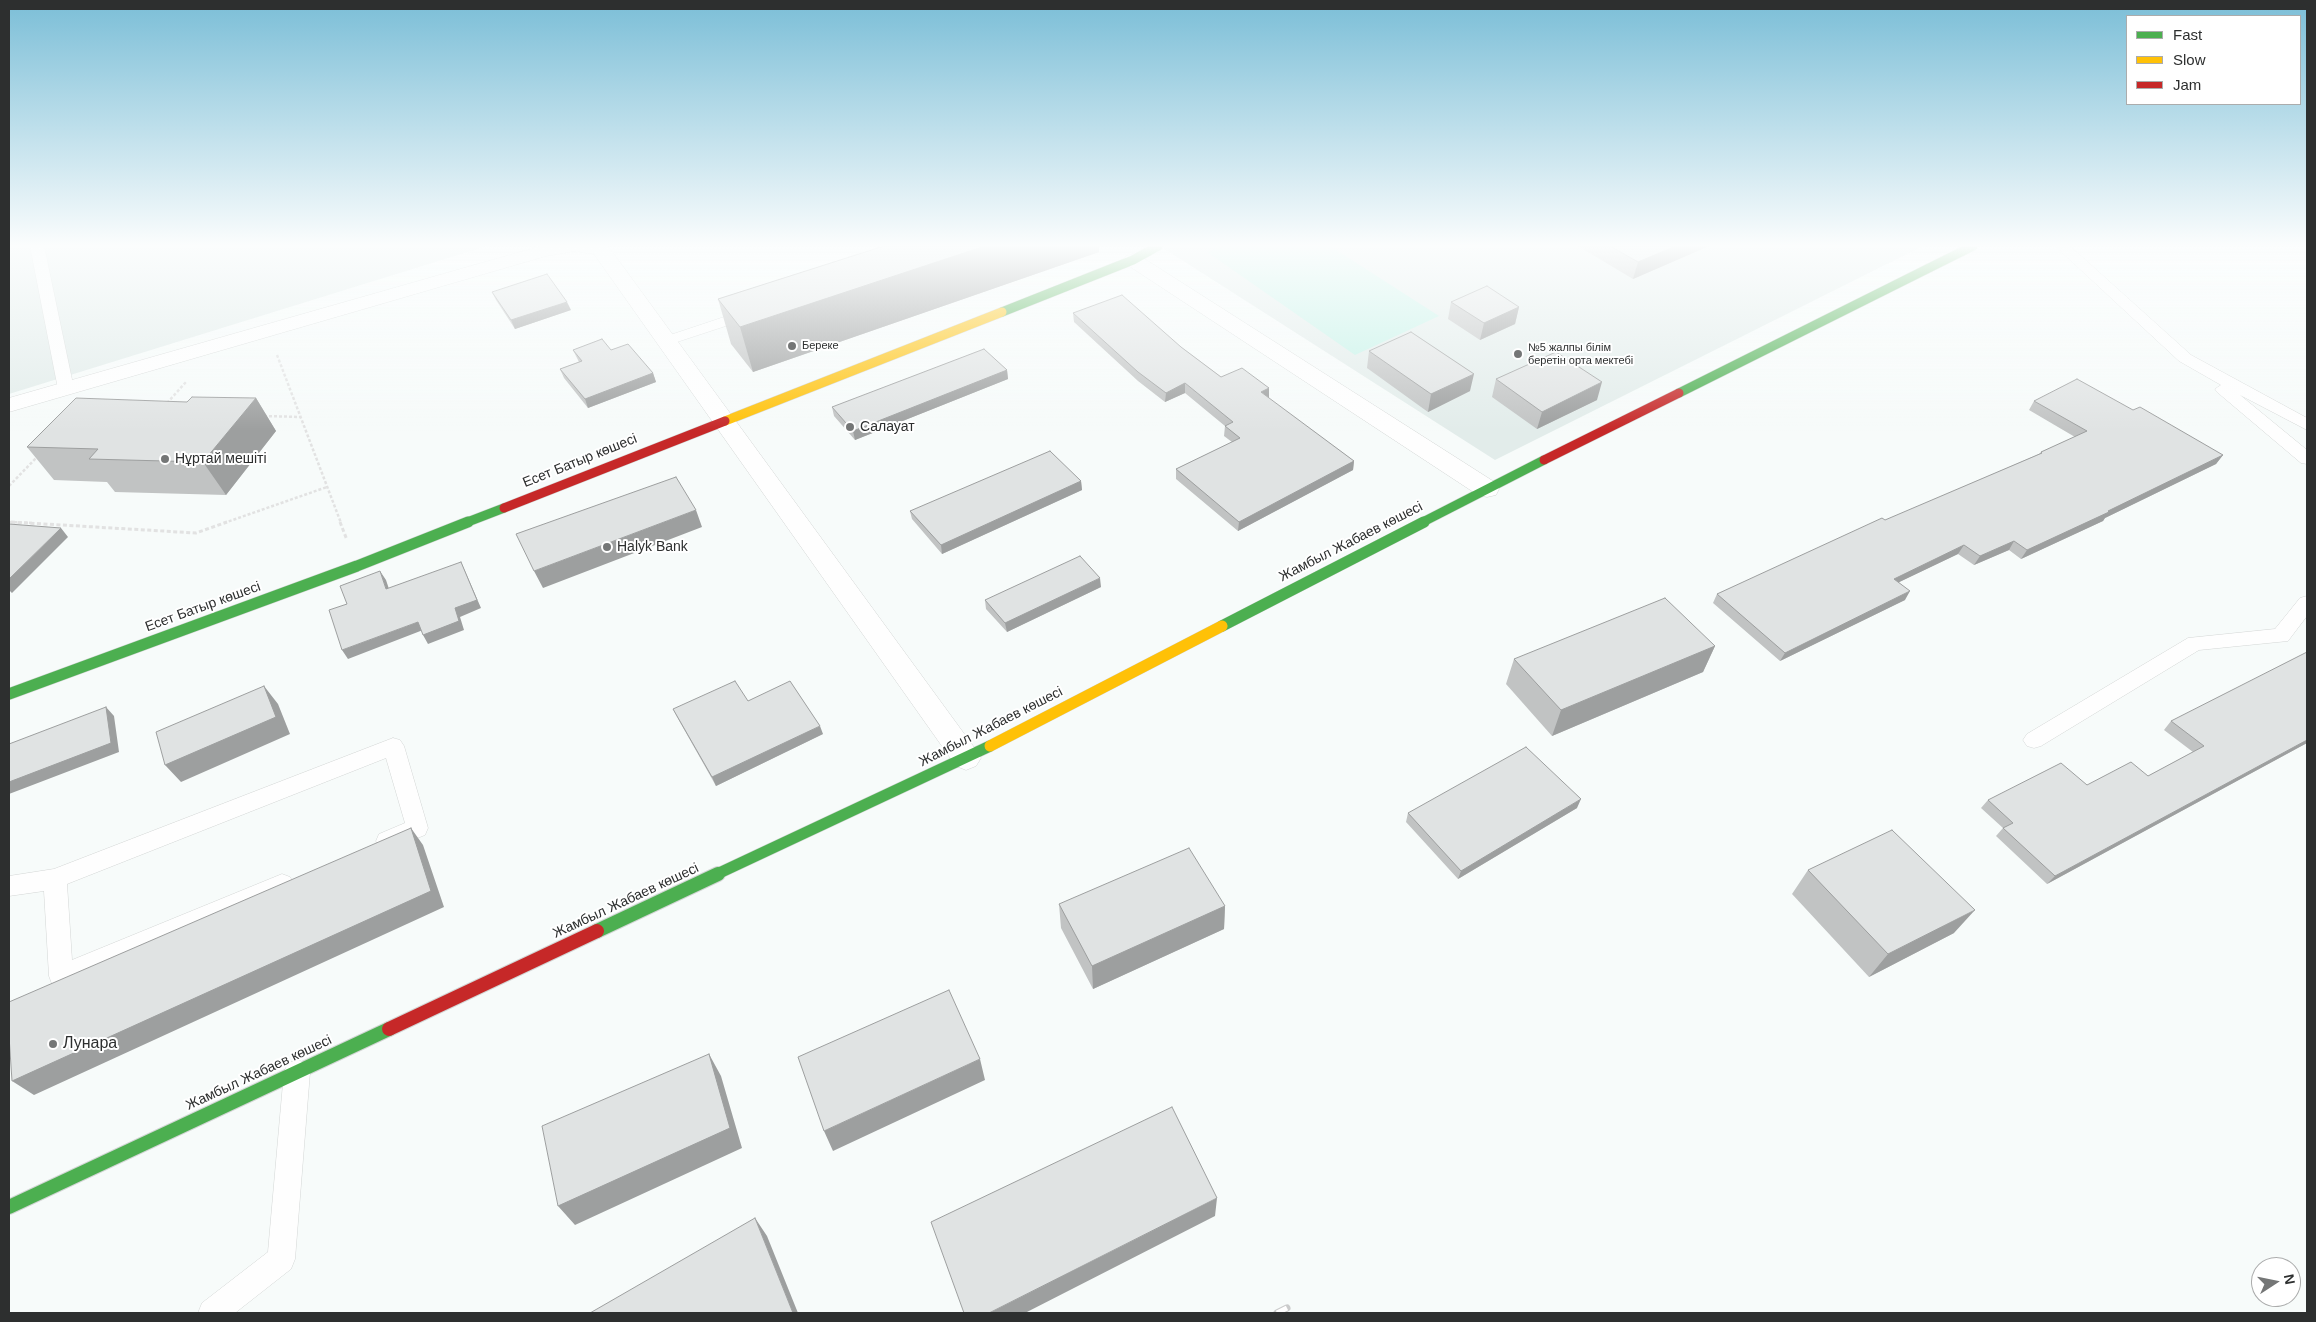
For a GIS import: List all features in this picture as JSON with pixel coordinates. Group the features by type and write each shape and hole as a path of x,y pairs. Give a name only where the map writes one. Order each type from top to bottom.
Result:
{"street":[{"path":"9,406 346,308"},
{"path":"642,308 966,758"},
{"name":"Есет Батыр көшесі","path":"9,694 357,566 1011,308"},
{"path":"1207,308 1487,489"},
{"name":"Жамбыл Жабаев көшесі","path":"9,1207 966,758 1487,489 1850,308"}],"lane":[{"path":"50,308 66,389"},
{"path":"2130,308 2185,358 2307,458"},
{"path":"666,341 761,310"},
{"path":"2185,358 2307,425"},
{"path":"2034,740 2194,643 2281,636 2307,604"},
{"path":"9,886 55,880 393,746 417,828 371,847"},
{"path":"55,880 62,976 298,878"},
{"path":"212,1313 281,1259 297,1072"}],"path":[{"path":"268,330 357,566"},
{"path":"262,416 301,417"},
{"path":"9,486 43,451"},
{"path":"9,522 196,532 327,487"}],"shaded area":[{"path":"9,308 288,308 9,394"},
{"path":"1256,308 1800,308 1495,460"}],"green space":[{"path":"1287,308 1426,308 1439,316 1355,355"}],"building":[{"path":"503,308 549,308 511,320"},
{"path":"725,308 798,308 740,327"},
{"path":"1087,308 1136,308 1181,347 1221,377 1242,368 1269,388 1261,392 1354,461 1239,522 1176,469 1240,438 1225,426 1233,422 1185,383 1166,393 1138,372 1073,313"},
{"path":"1460,308 1517,308 1484,323"},
{"path":"1411,332 1474,374 1431,394 1369,351"},
{"path":"602,339 611,350 628,344 653,373 585,399 560,369 582,361 573,350"},
{"path":"984,349 1007,370 853,431 832,407"},
{"path":"1556,352 1602,382 1542,412 1496,379"},
{"path":"2077,379 2133,410 2140,407 2223,455 2109,512 2027,550 2014,541 1980,556 1964,545 1894,579 1910,591 1785,653 1717,594 1882,518 1885,520 2042,453 2087,431 2034,401"},
{"path":"192,397 256,398 203,462 89,459 98,449 27,447 76,398 187,402"},
{"path":"1050,451 1081,481 941,545 910,511"},
{"path":"676,477 696,510 534,571 516,534"},
{"path":"9,524 61,528 9,579"},
{"path":"1080,556 1100,578 1005,623 985,600"},
{"path":"461,562 477,600 455,608 459,621 423,635 418,622 342,650 329,610 347,604 340,586 380,571 386,589"},
{"path":"1665,598 1715,646 1561,710 1514,659"},
{"path":"2307,652 2307,740 2055,876 2003,828 2013,823 1988,800 2061,763 2087,785 2131,762 2148,776 2204,746 2171,721"},
{"path":"735,681 748,701 790,681 820,726 712,777 673,709"},
{"path":"264,686 276,717 165,765 156,732"},
{"path":"106,707 111,743 9,782 9,744"},
{"path":"1526,747 1581,799 1461,871 1408,813"},
{"path":"411,828 431,891 12,1081 9,1002"},
{"path":"1892,830 1975,910 1888,954 1808,870"},
{"path":"1189,848 1225,906 1092,966 1059,904"},
{"path":"949,990 980,1059 824,1131 798,1057"},
{"path":"709,1054 730,1128 558,1206 542,1126"},
{"path":"1172,1107 1217,1198 989,1313 964,1313 931,1222"},
{"path":"755,1218 793,1313 590,1313"}],"railway":[{"path":"1277,1313 1287,1308"}],"traffic: fast":[{"path":"1002,312 1013,308"},
{"path":"1679,393 1850,308"},
{"path":"1222,626 1544,460"},
{"path":"9,694 357,566 504,508"},
{"path":"597,931 990,746"},
{"path":"9,1207 389,1029"}],"traffic: slow":[{"path":"725,421 1002,312"},
{"path":"990,746 1222,626"}],"traffic: jam":[{"path":"1544,460 1679,393"},
{"path":"504,508 725,421"},
{"path":"389,1029 597,931"}],"place":[{"name":"Береке","path":"792,346"},
{"name":"№5 жалпы білім беретін орта мектебі","path":"1518,354"},
{"name":"Салауат","path":"850,427"},
{"name":"Нұртай мешіті","path":"165,459"},
{"name":"Halyk Bank","path":"607,547"},
{"name":"Лунара","path":"53,1044"}]}
